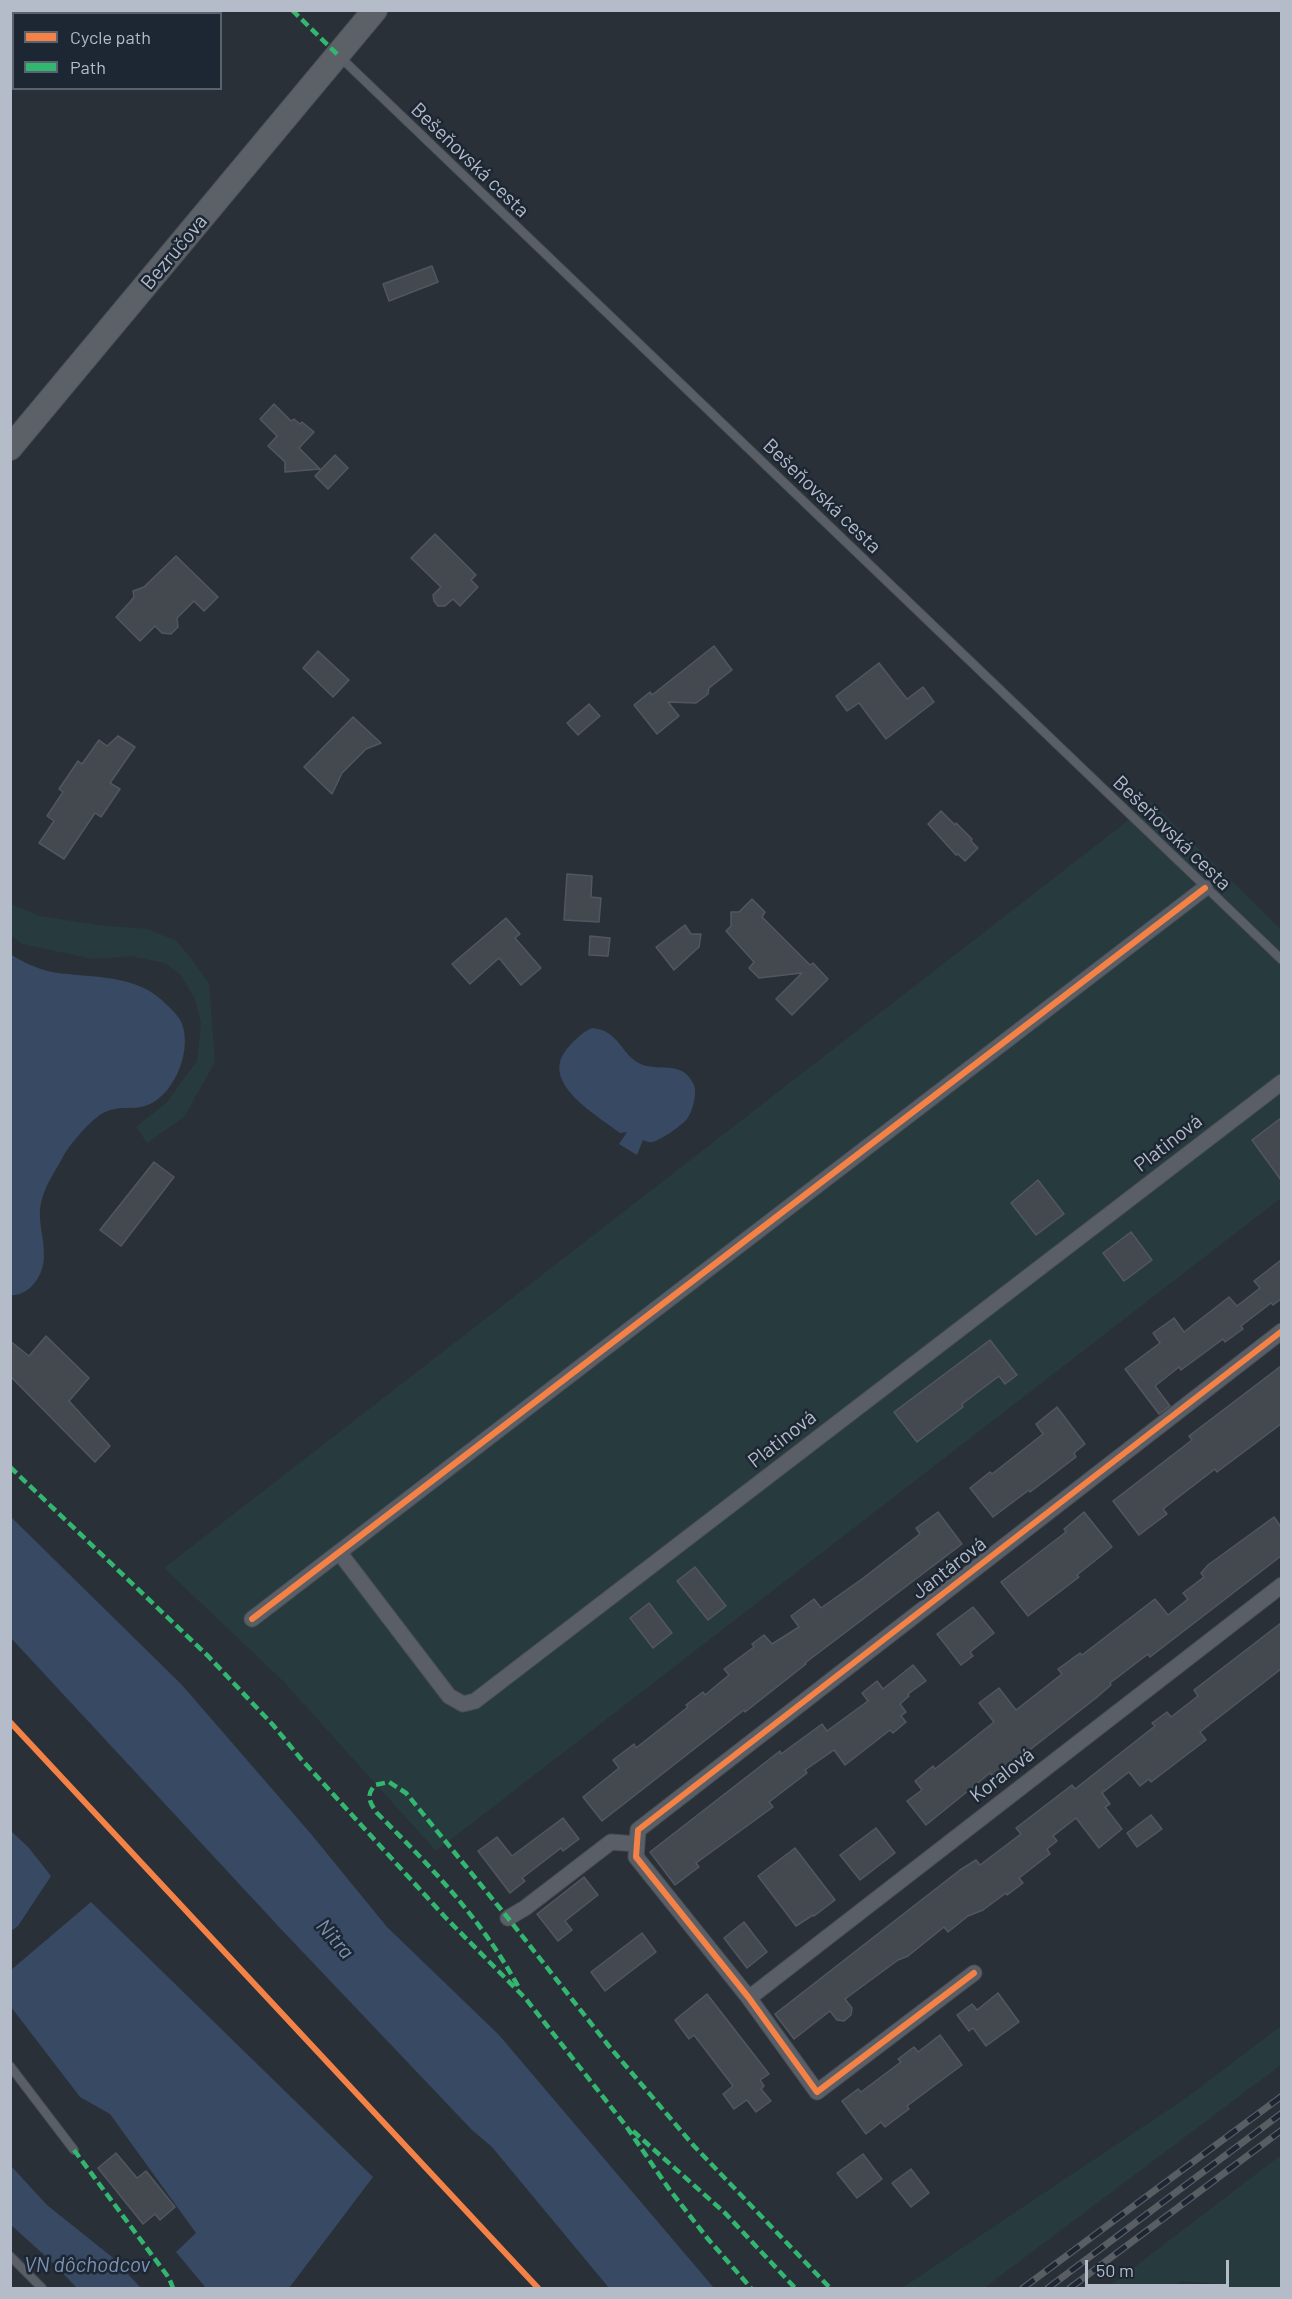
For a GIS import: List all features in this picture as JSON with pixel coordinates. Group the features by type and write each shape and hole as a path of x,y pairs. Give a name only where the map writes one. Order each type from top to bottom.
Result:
{"main road":[{"name":"Bezručova","path":"10,448 375,10"}],"street":[{"path":"252,1619 1205,888"},
{"name":"Platinová","path":"339,1552 449,1696 462,1704 475,1701 1281,1082"},
{"name":"Jantárová","path":"637,1837 1281,1331"},
{"name":"Koralová","path":"749,1998 1281,1585"},
{"path":"508,1918 525,1908 612,1842 637,1837 636,1857 749,1998 817,2092 974,1973"}],"lane":[{"name":"Bešeňovská cesta","path":"339,56 1281,960"},
{"path":"10,2066 74,2150"},
{"path":"10,2256 42,2289"}],"green space":[{"path":"1152,802 1281,930 1281,1198 436,1851 284,1682 164,1568"},
{"path":"11,904 40,916 98,925 148,929 176,941 209,983 215,1062 184,1117 147,1143 136,1127 167,1102 197,1061 201,1024 195,999 180,974 164,963 131,956 93,959 22,944 11,936"},
{"path":"1281,2026 1281,2065 984,2288 902,2288 1186,2098"},
{"path":"1281,2155 1281,2288 1228,2288 1229,2285 1182,2281 1169,2288 1107,2288"}],"water":[{"path":"10,954 46,971 113,979 142,987 155,994 176,1015 182,1024 185,1038 178,1073 164,1094 145,1106 105,1112 88,1125 67,1150 49,1181 41,1202 40,1219 44,1249 42,1268 31,1287 13,1295 10,1295"},
{"path":"592,1028 615,1038 630,1056 643,1065 677,1069 688,1076 693,1083 694,1101 687,1119 660,1139 651,1142 643,1140 637,1155 619,1144 627,1132 620,1133 587,1109 567,1088 561,1077 559,1065 564,1053 576,1039"},
{"name":"Nitra","path":"11,1517 182,1685 311,1834 387,1927 499,2035 714,2288 609,2288 492,2147 472,2130 280,1928 11,1638"},
{"path":"11,1831 29,1848 51,1876 18,1926 11,1931"},
{"path":"91,1902 373,2177 289,2288 206,2288 176,2252 196,2233 110,2114 80,2097 11,2007 11,1970"},
{"name":"VN dôchodcov","path":"11,2166 47,2205 112,2257 141,2288 77,2288 11,2225"}],"building":[{"path":"432,266 438,282 389,301 383,284"},
{"path":"274,404 291,421 294,419 300,424 302,422 314,432 299,448 320,469 285,472 285,462 268,446 277,436 260,419"},
{"path":"335,455 348,468 328,489 315,476"},
{"path":"435,534 476,575 471,580 478,587 460,606 453,599 445,606 438,606 433,595 441,587 411,558"},
{"path":"176,556 218,597 204,611 194,601 177,618 178,627 171,634 162,633 155,626 140,641 116,617 134,597 133,591 144,587"},
{"path":"714,646 732,670 709,688 708,694 696,703 668,702 679,716 657,734 634,705 650,692 652,695"},
{"path":"318,651 349,680 333,697 303,668"},
{"path":"879,663 907,699 923,687 934,702 886,739 859,703 847,711 836,696"},
{"path":"589,704 600,716 578,735 567,723"},
{"path":"353,717 381,743 366,749 342,773 332,794 304,767"},
{"path":"118,736 135,747 110,783 120,789 101,817 95,813 64,859 39,843 54,821 47,816 63,792 59,789 78,761 82,764 99,740 107,746"},
{"path":"941,811 972,839 971,841 978,848 965,861 958,854 956,855 928,824"},
{"path":"567,874 592,876 591,897 601,898 599,922 564,920"},
{"path":"752,899 765,912 762,917 810,965 813,963 828,979 792,1015 776,999 802,973 759,978 749,968 754,962 726,931 731,926 731,912 739,912"},
{"path":"506,918 520,934 515,938 541,968 521,985 499,958 470,984 452,964"},
{"path":"685,925 691,934 701,934 699,947 674,970 656,947"},
{"path":"590,936 610,938 608,956 589,955"},
{"path":"1281,1118 1281,1180 1252,1140"},
{"path":"154,1162 174,1177 121,1246 100,1230"},
{"path":"1038,1180 1064,1214 1036,1235 1011,1203"},
{"path":"1131,1232 1152,1260 1124,1281 1103,1253"},
{"path":"1281,1260 1281,1299 1273,1305 1271,1303 1241,1326 1243,1329 1225,1342 1223,1339 1181,1370 1179,1367 1155,1386 1170,1406 1159,1414 1125,1369 1160,1343 1153,1333 1174,1318 1184,1332 1229,1297 1237,1306 1260,1288 1254,1281"},
{"path":"46,1336 89,1378 69,1401 110,1446 95,1462 10,1376 10,1341 29,1356"},
{"path":"990,1340 1017,1375 1005,1384 999,1376 917,1442 894,1412"},
{"path":"1281,1366 1281,1424 1217,1472 1215,1469 1163,1509 1167,1514 1139,1535 1113,1501 1192,1440 1189,1436"},
{"path":"1057,1407 1085,1444 1074,1453 1076,1457 993,1517 970,1488 990,1472 992,1474 1043,1434 1036,1424"},
{"path":"938,1512 962,1544 602,1821 583,1797 619,1768 613,1760 634,1744 636,1748 688,1707 686,1705 703,1692 705,1695 729,1675 724,1669 754,1647 752,1644 764,1635 772,1644 799,1627 791,1616 814,1599 821,1608 862,1579 920,1534 916,1528"},
{"path":"1084,1512 1112,1547 1077,1575 1079,1577 1028,1616 1001,1582 1066,1532 1064,1529"},
{"path":"1274,1517 1281,1527 1281,1556 1150,1657 1148,1654 1110,1683 1111,1685 1096,1698 994,1778 990,1773 926,1825 907,1801 922,1790 915,1781 933,1766 935,1769 994,1722 979,1703 999,1688 1016,1710 1062,1674 1058,1669 1080,1653 1082,1655 1155,1599 1168,1615 1188,1599 1183,1593 1204,1577 1201,1573 1208,1565"},
{"path":"695,1567 726,1606 708,1620 677,1581"},
{"path":"649,1603 672,1633 653,1648 630,1618"},
{"path":"973,1607 994,1633 970,1652 973,1656 961,1665 937,1634"},
{"path":"1281,1623 1281,1669 1200,1732 1206,1740 1151,1782 1149,1779 1140,1786 1129,1772 1102,1793 1110,1804 1105,1807 1122,1829 1099,1848 1076,1818 1053,1836 1057,1841 1047,1849 1050,1854 1019,1878 1023,1883 983,1910 968,1916 948,1932 944,1927 908,1956 898,1960 845,1999 852,2008 851,2015 844,2021 837,2020 830,2011 794,2039 775,2014 960,1870 976,1860 980,1865 1021,1834 1016,1828 1072,1785 1075,1789 1155,1726 1152,1723 1167,1712 1171,1717 1198,1696 1194,1690"},
{"path":"913,1665 926,1681 908,1694 909,1696 900,1704 906,1712 901,1716 906,1722 893,1733 890,1730 845,1765 834,1750 805,1770 807,1773 769,1802 773,1807 696,1863 699,1867 675,1885 650,1852 780,1751 781,1754 822,1724 827,1731 868,1701 862,1693 877,1681 883,1689"},
{"path":"1151,1815 1162,1829 1137,1847 1127,1833"},
{"path":"563,1818 579,1839 563,1851 561,1848 522,1878 525,1881 510,1893 478,1851 497,1837 512,1856"},
{"path":"876,1828 895,1853 860,1880 840,1855"},
{"path":"795,1848 835,1900 796,1926 758,1876"},
{"path":"584,1877 598,1895 565,1921 572,1930 558,1941 537,1914"},
{"path":"744,1922 767,1952 747,1968 724,1938"},
{"path":"642,1933 656,1952 605,1991 591,1972"},
{"path":"998,1993 1019,2022 986,2046 973,2028 969,2031 957,2015 972,2004 977,2010"},
{"path":"707,1994 769,2074 760,2080 764,2086 761,2089 771,2101 756,2112 747,2100 734,2109 723,2094 733,2086 694,2035 689,2039 675,2020"},
{"path":"940,2035 962,2065 907,2106 909,2109 885,2127 881,2122 866,2134 842,2101 858,2089 861,2092 901,2062 898,2059 914,2047 918,2052"},
{"path":"116,2153 137,2178 146,2171 175,2207 160,2220 155,2214 143,2224 98,2168"},
{"path":"863,2154 882,2179 857,2198 837,2173"},
{"path":"911,2169 929,2193 911,2207 892,2183"}],"railway":[{"path":"1023,2288 1282,2096"},
{"path":"1048,2288 1282,2113"},
{"path":"1070,2288 1282,2130"}],"marked path":[{"path":"292,10 339,56"},
{"path":"10,1467 208,1656 445,1917 526,1999 626,2126 669,2189 708,2239 751,2288"},
{"path":"518,1986 487,1937 454,1894 377,1813 370,1799 370,1792 375,1785 389,1782 406,1793 608,2045 694,2146 830,2288"},
{"path":"633,2131 725,2213 795,2288"},
{"path":"74,2150 169,2278 173,2288"}],"cycle path":[{"path":"252,1619 1205,888"},
{"path":"974,1973 817,2092 749,1998 636,1857 638,1830 1282,1331"},
{"path":"10,1722 538,2288"}]}
